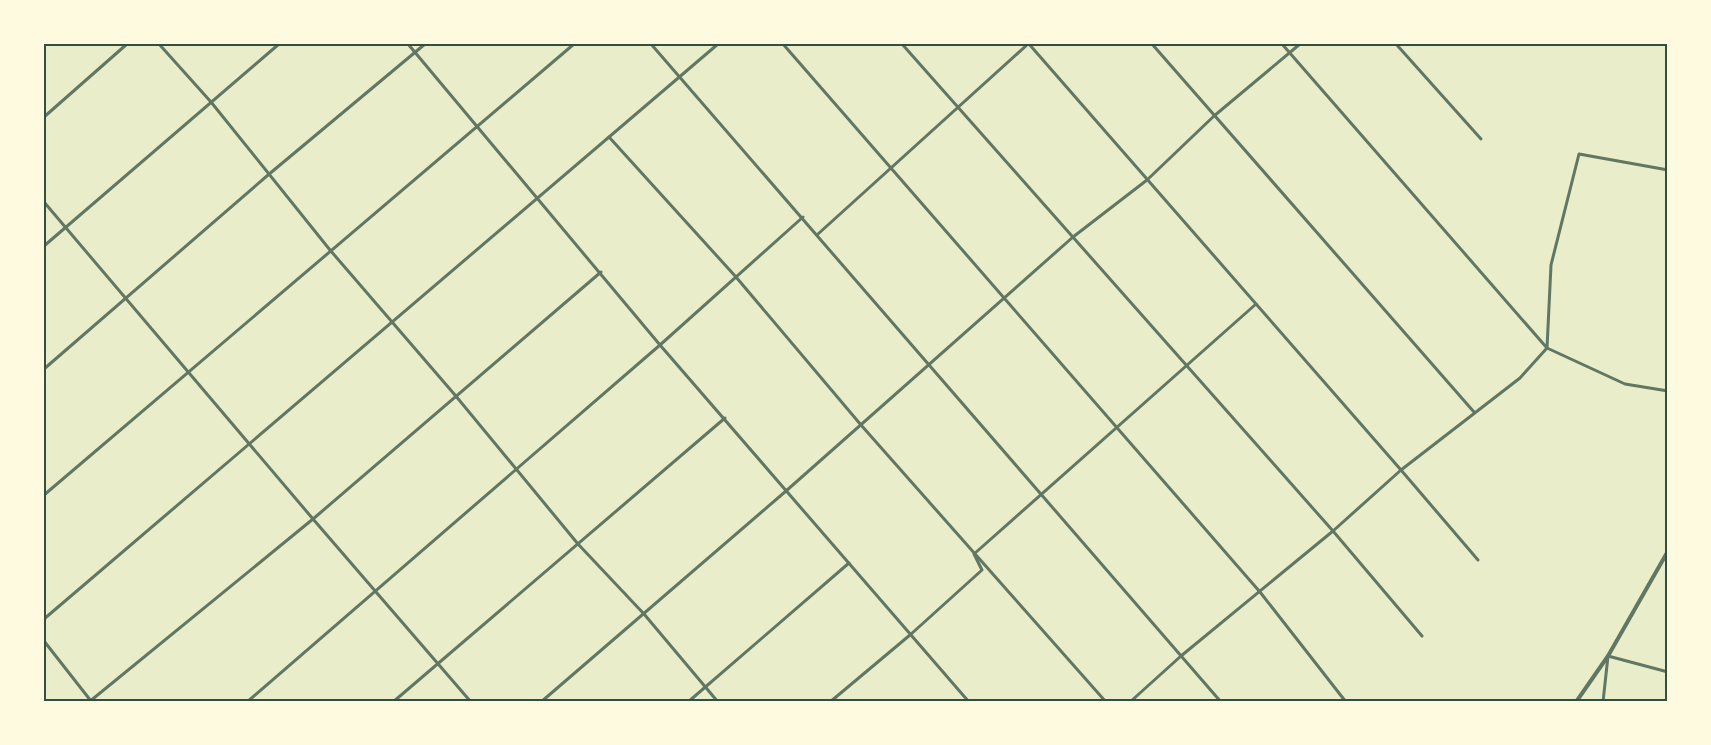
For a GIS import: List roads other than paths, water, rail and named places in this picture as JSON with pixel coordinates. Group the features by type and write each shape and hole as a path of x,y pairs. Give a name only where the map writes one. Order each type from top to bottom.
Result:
{"street":[{"path":"44,117 127,44"},
{"path":"159,44 211,102 330,250 578,543 644,614 718,702"},
{"path":"44,246 279,44"},
{"path":"408,44 660,345 969,702"},
{"path":"44,369 268,175 425,44"},
{"path":"44,495 476,125 574,44"},
{"path":"651,44 1221,702"},
{"path":"44,619 718,44"},
{"path":"783,44 1260,592 1346,702"},
{"path":"902,44 1333,531 1422,636"},
{"path":"818,235 1028,44 1478,560"},
{"path":"1152,44 1474,412"},
{"path":"1282,44 1547,348 1625,384 1668,391"},
{"path":"541,702 786,491 1073,237 1147,180 1214,116 1300,44"},
{"path":"1396,44 1481,139"},
{"path":"609,136 1106,702"},
{"path":"1130,702 1181,656 1333,531 1401,470 1520,378 1547,348 1551,266 1579,154 1668,170"},
{"path":"44,202 471,702"},
{"path":"247,702 660,345 802,217"},
{"path":"44,641 90,701 313,519 601,272"},
{"path":"974,554 1256,304"},
{"path":"393,702 725,418"},
{"path":"1575,702 1608,656 1668,551"},
{"path":"830,702 910,635 982,570 974,554"},
{"path":"688,702 849,563"},
{"path":"1608,656 1668,672"},
{"path":"1603,702 1608,656"}]}
